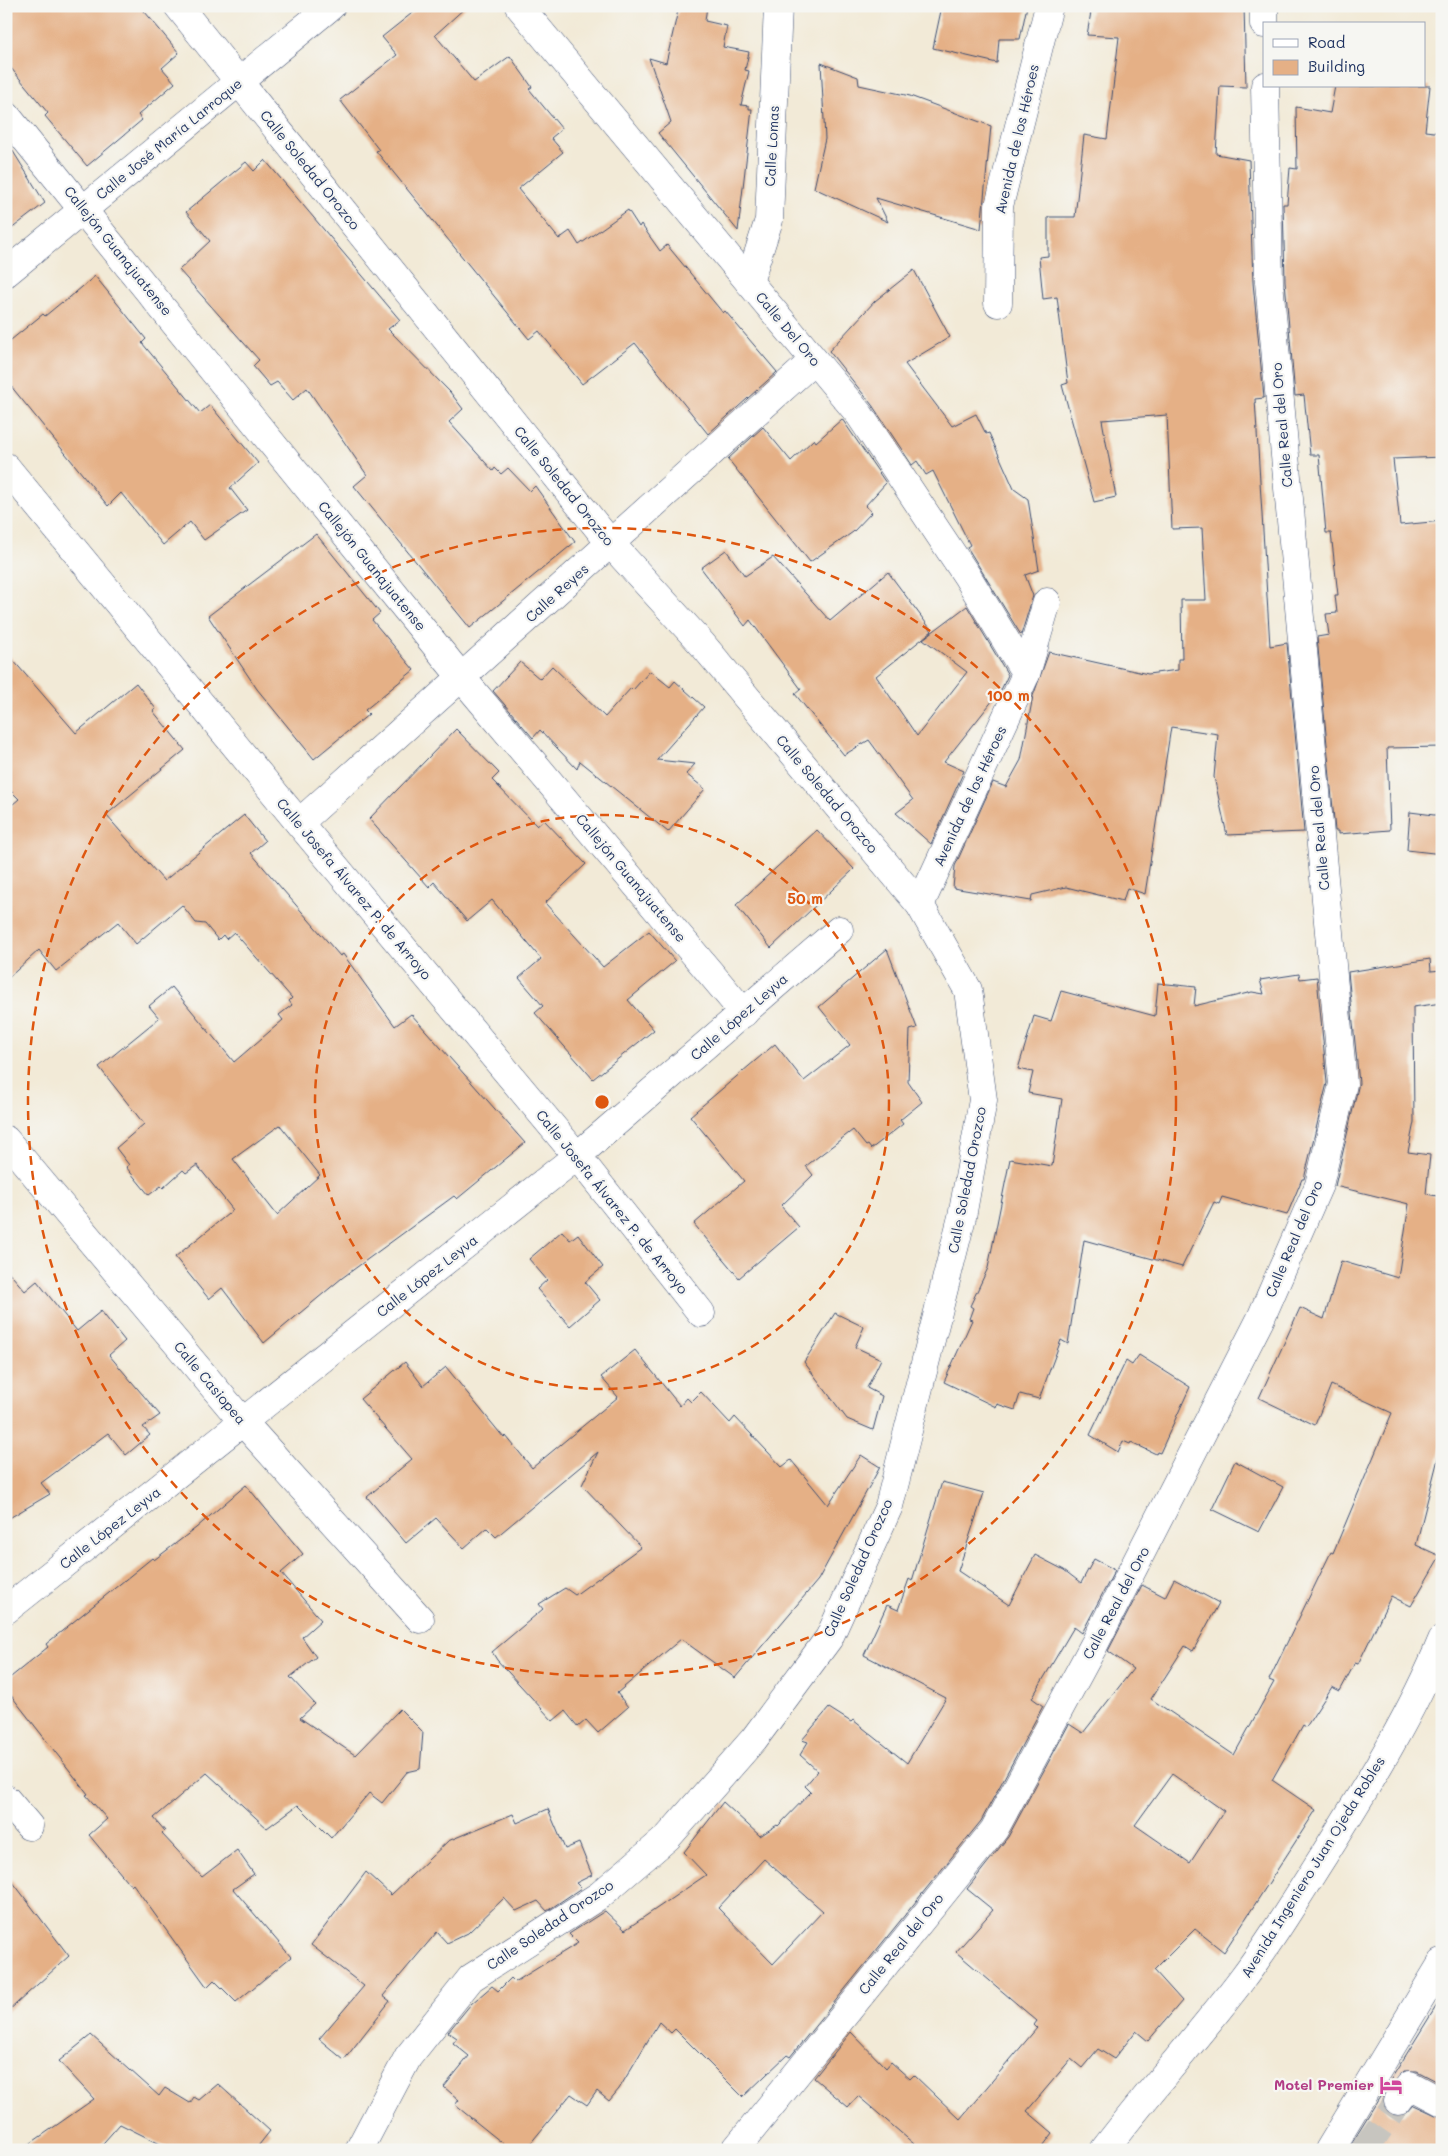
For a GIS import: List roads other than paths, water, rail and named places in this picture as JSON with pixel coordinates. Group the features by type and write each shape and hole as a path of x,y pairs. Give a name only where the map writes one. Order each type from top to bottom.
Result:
{"street":[{"name":"Calle Soledad Orozco","path":"178,6 611,544 702,644 920,905 968,990 983,1100 962,1217 888,1506 829,1638 754,1739 668,1837 600,1895 470,1978 408,2057 359,2150"},
{"name":"Calle José María Larroque","path":"6,273 331,6"},
{"name":"Calle Del Oro","path":"520,6 859,414 967,576 1026,674"},
{"name":"Calle Lomas","path":"749,282 769,220 778,6"},
{"name":"Avenida de los Héroes","path":"998,303 999,206 1049,6"},
{"path":"1264,6 1264,22"},
{"name":"Calle Real del Oro","path":"735,2150 994,1830 1094,1645 1256,1329 1319,1185 1343,1084 1269,282 1266,88"},
{"name":"Callejón Guanajuatense","path":"6,114 462,678 744,1013"},
{"name":"Calle Reyes","path":"299,823 814,361"},
{"name":"Calle Josefa Álvarez P. de Arroyo","path":"6,467 299,823 577,1156 701,1313"},
{"name":"Avenida de los Héroes","path":"920,905 1026,674 1047,602"},
{"name":"Calle López Leyva","path":"6,1610 577,1156 839,930"},
{"name":"Calle Casiopea","path":"6,1140 243,1422 420,1620"},
{"name":"Avenida Ingeniero Juan Ojeda Robles","path":"1104,2150 1143,2099 1243,1978 1297,1897 1372,1776 1426,1680 1442,1640"},
{"path":"6,1799 29,1826"},
{"path":"1329,2150 1442,1963"},
{"path":"1398,2100 1410,2086 1442,2102"}],"tunnel":[{"path":"1364,2150 1398,2101"}],"place":[{"name":"Motel Premier","path":"1391,2085"}]}
